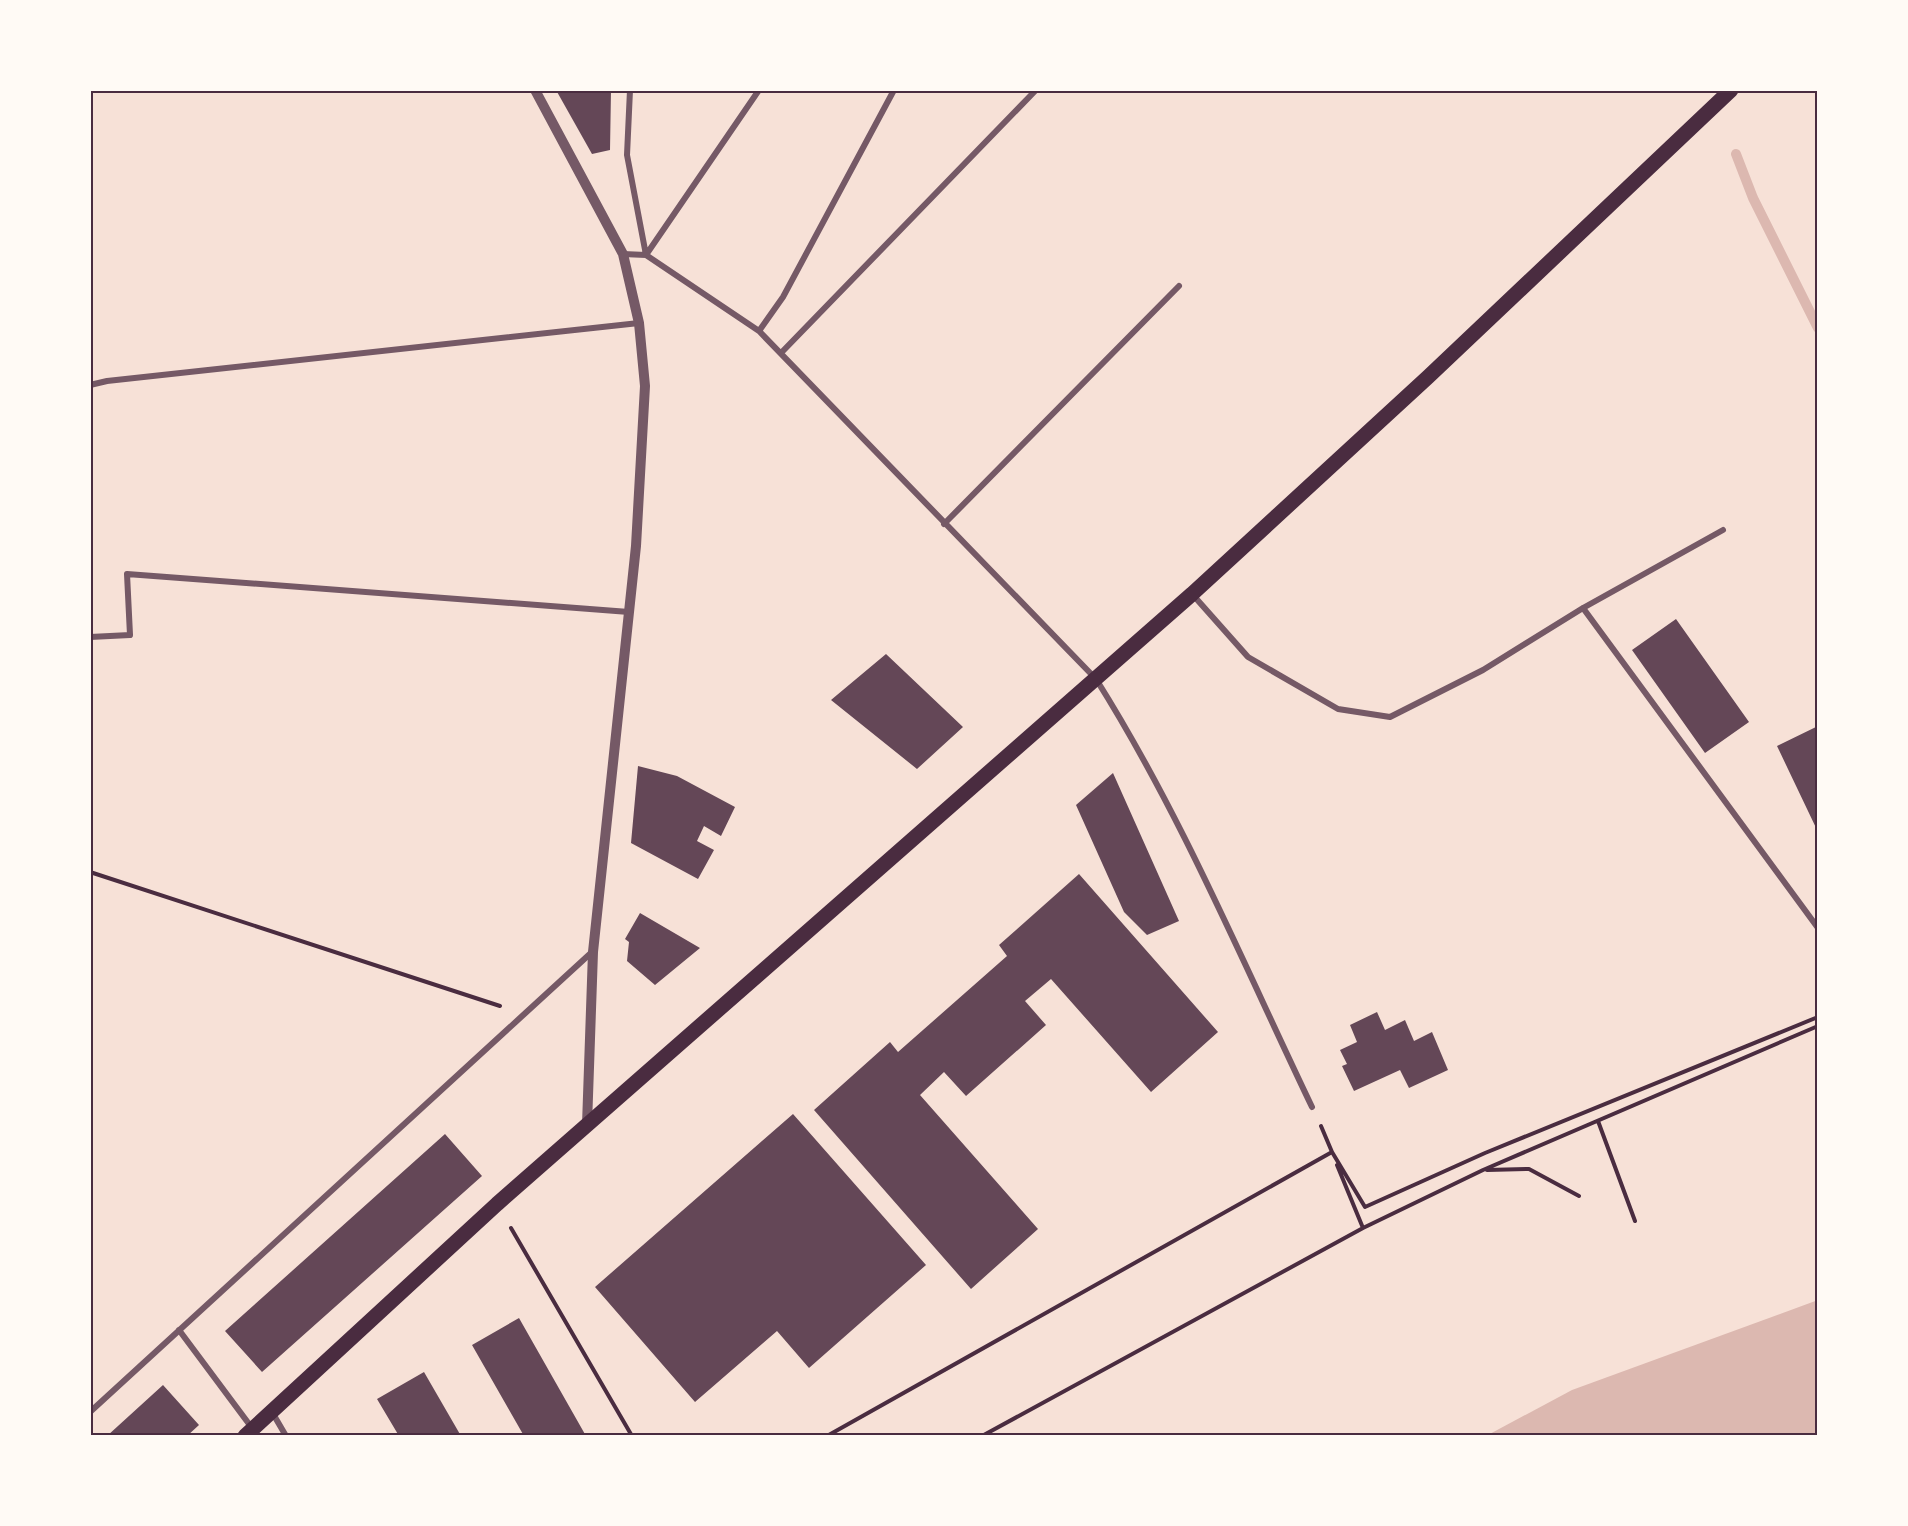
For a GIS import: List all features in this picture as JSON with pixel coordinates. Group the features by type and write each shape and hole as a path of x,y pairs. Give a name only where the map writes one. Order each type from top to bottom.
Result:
{"main road":[{"path":"249,1432 497,1204 1192,594 1428,377 1731,90"}],"street":[{"path":"535,90 623,254 639,323 645,386 636,546 593,952 587,1125"},
{"path":"630,90 627,155 646,255"},
{"path":"646,255 759,90"},
{"path":"759,332 783,297 894,90"},
{"path":"782,353 1036,90"},
{"path":"623,254 646,255 759,332 782,353 1096,680 1121,720 1167,804 1312,1107"},
{"path":"944,524 1179,286"},
{"path":"90,385 107,381 639,323"},
{"path":"1192,594 1248,657 1338,709 1390,717 1483,670 1583,608 1723,530"},
{"path":"90,637 130,635 127,574 629,612"},
{"path":"1583,608 1818,928"},
{"path":"90,1412 593,952"},
{"path":"179,1330 249,1432"},
{"path":"271,1412 286,1436"}],"path":[{"path":"90,872 525,1013"},
{"path":"1332,1152 1365,1208 1485,1153 1818,1017"},
{"path":"982,1436 1363,1228 1483,1170 1818,1026"},
{"path":"1312,1107 1363,1228"},
{"path":"1598,1121 1635,1221"},
{"path":"827,1436 1332,1152"},
{"path":"1483,1170 1529,1169 1579,1196"},
{"path":"497,1204 632,1436"}],"shaded area":[{"path":"1818,1300 1818,1436 1486,1436 1572,1390"}],"building":[{"path":"556,90 611,90 610,150 592,154"},
{"path":"1676,619 1749,722 1705,753 1632,650"},
{"path":"886,654 963,727 917,769 831,700"},
{"path":"1818,726 1818,832 1777,746"},
{"path":"638,766 677,776 735,807 721,836 704,826 697,841 714,850 698,879 631,843"},
{"path":"1113,773 1179,921 1147,935 1124,912 1076,805"},
{"path":"1079,874 1218,1032 1151,1092 1051,979 1025,1001 1046,1025 966,1096 944,1072 920,1095 1038,1229 971,1289 814,1110 890,1042 898,1052 1007,956 999,945"},
{"path":"640,913 700,948 655,985 627,961 629,942 625,939"},
{"path":"1377,1012 1385,1030 1405,1020 1414,1041 1432,1032 1448,1070 1409,1088 1400,1070 1354,1091 1342,1066 1347,1064 1340,1050 1357,1042 1350,1025"},
{"path":"793,1114 926,1265 809,1368 777,1331 695,1402 595,1287"},
{"path":"445,1134 482,1176 262,1372 225,1331"},
{"path":"519,1318 586,1436 524,1436 472,1345"},
{"path":"424,1372 461,1436 399,1436 377,1399"},
{"path":"163,1385 199,1425 187,1436 107,1436"}],"waterway":[{"path":"1736,154 1753,198 1818,328"}]}
